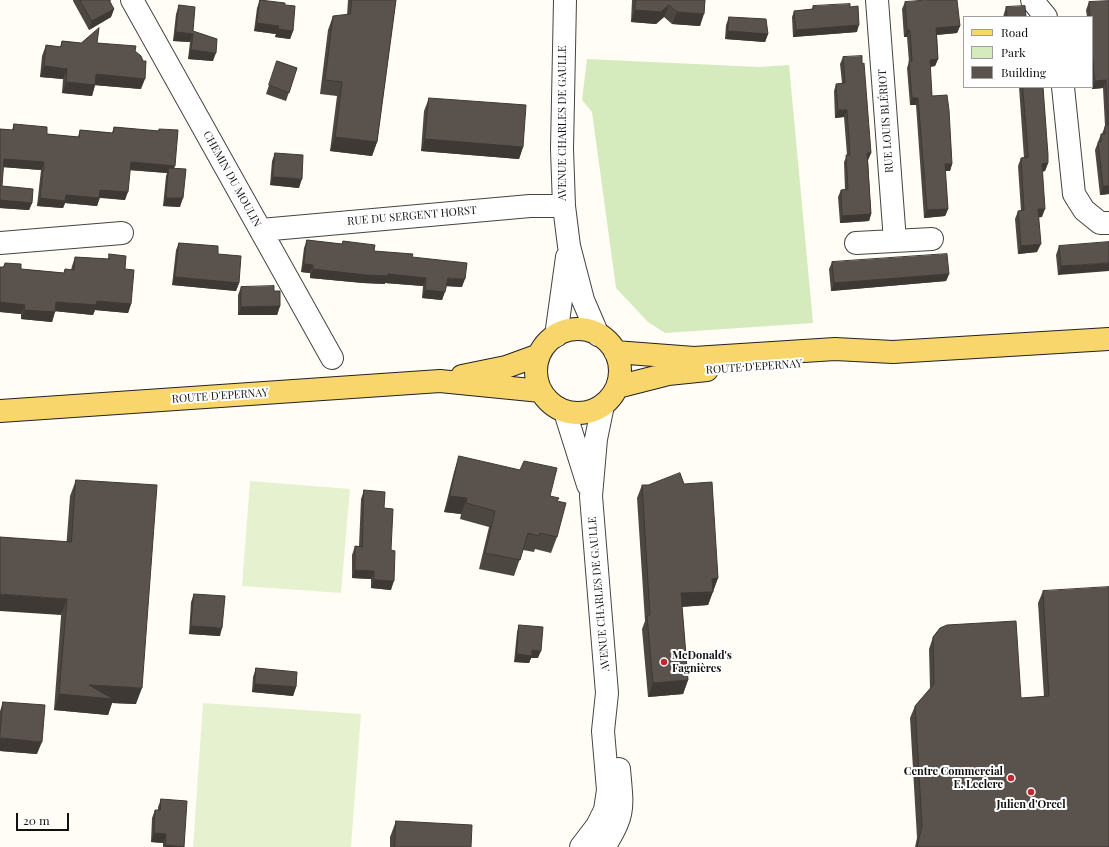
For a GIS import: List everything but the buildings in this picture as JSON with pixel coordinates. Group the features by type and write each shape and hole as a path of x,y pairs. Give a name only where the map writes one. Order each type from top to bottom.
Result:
{"main road":[{"path":"587,330 598,335 608,342 615,352 619,363 620,376 617,387 603,405 593,410 579,414 565,412 548,401 541,391 537,380 536,367 539,355 545,346 556,336 566,331 587,330"},
{"name":"ROUTE D'EPERNAY","path":"615,352 694,358 834,349 893,352 1109,338"},
{"name":"ROUTE D'EPERNAY","path":"617,387 668,374 850,360 893,352"},
{"name":"ROUTE D'EPERNAY","path":"0,411 440,381 506,367 539,355"},
{"name":"ROUTE D'EPERNAY","path":"440,381 541,391"}],"street":[{"name":"CHEMIN DU MOULIN","path":"132,0 332,358"},
{"name":"AVENUE CHARLES DE GAULLE","path":"565,0 562,149 564,206 568,246 583,300 598,335"},
{"name":"RUE LOUIS BLÉRIOT","path":"877,0 895,241"},
{"path":"1032,0 1045,16"},
{"path":"1063,88 1074,194 1084,210 1100,223 1109,223"},
{"name":"RUE DU SERGENT HORST","path":"261,230 530,206 564,206"},
{"path":"0,243 122,233"},
{"path":"856,243 932,239"},
{"name":"AVENUE CHARLES DE GAULLE","path":"556,336 568,246"},
{"name":"AVENUE CHARLES DE GAULLE","path":"603,405 596,439 591,496 607,693 616,729 622,805 620,820 604,847"},
{"name":"AVENUE CHARLES DE GAULLE","path":"565,412 591,496"},
{"name":"AVENUE CHARLES DE GAULLE","path":"582,847 597,826 605,810 608,790 603,731 607,693"}],"green space":[{"path":"587,59 759,67 789,65 813,323 665,333 648,322 616,288 592,112 582,100"},
{"path":"250,481 350,489 341,593 242,586"},
{"path":"203,703 361,714 351,847 193,847"}],"place":[{"name":"McDonald's Fagnières","path":"664,662"},
{"name":"Centre Commercial E. Leclerc","path":"1011,778"},
{"name":"Julien d'Orcel","path":"1031,792"}]}
